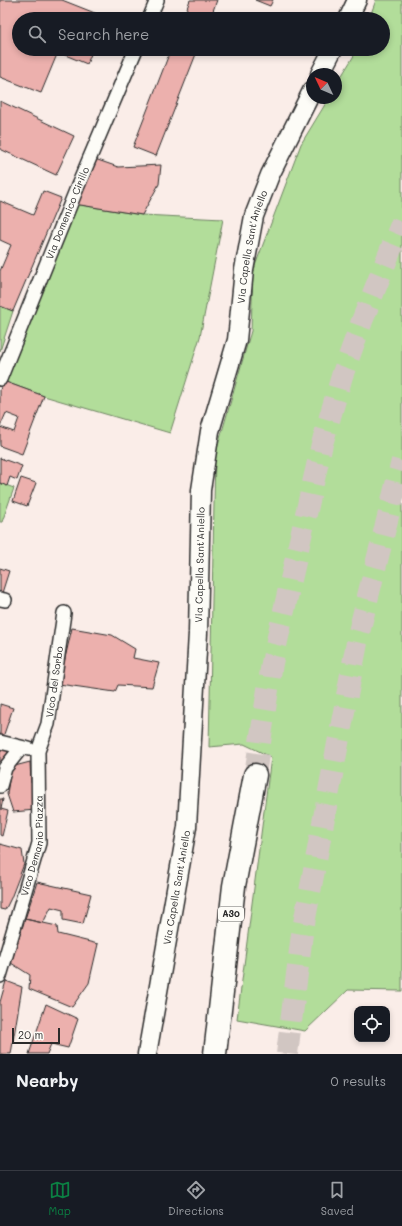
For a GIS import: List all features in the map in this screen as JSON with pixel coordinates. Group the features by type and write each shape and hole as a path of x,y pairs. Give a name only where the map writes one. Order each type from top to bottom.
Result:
{"highway":[{"name":"A30","path":"215,1054 234,886 255,775"}],"main road":[{"path":"351,12 357,0"},
{"path":"323,68 329,56"},
{"name":"Via Capella Sant'Aniello","path":"147,1054 187,827 198,633 201,490 210,431 237,340 244,270 254,216 270,175 306,103"}],"street":[{"path":"152,12 157,0"},
{"name":"Via Domenico Cirillo","path":"0,379 77,188 133,56"},
{"name":"Vico del Sorbo","path":"38,751 48,724 64,612"},
{"path":"0,742 38,751"},
{"path":"0,786 5,768 21,748"},
{"name":"Vico Demanio Piazza","path":"0,976 39,843 38,751"}],"green space":[{"path":"376,0 402,0 402,991 348,990 305,1031 237,1019 271,757 244,744 209,747 215,456 251,331 253,271 301,144 325,104 342,104 342,75 354,56 390,56 390,12 372,12"},
{"path":"74,204 142,215 223,219 200,337 170,433 44,396 3,381"},
{"path":"0,306 13,311 0,351"},
{"path":"0,483 14,488 2,522 0,522"}],"building":[{"path":"0,0 62,0 92,12 12,12 12,56 56,56 41,93 0,77"},
{"path":"190,0 217,0 213,12 186,12"},
{"path":"255,0 273,0 270,6"},
{"path":"68,56 90,56 87,64"},
{"path":"168,56 195,56 156,156 133,147"},
{"path":"0,101 74,136 56,175 0,149"},
{"path":"92,158 118,167 161,165 159,184 142,215 74,204"},
{"path":"43,191 61,198 13,311 0,306 0,271 11,245 0,240 0,201 33,215"},
{"path":"3,381 44,396 22,454 0,446 0,427 0,390","holes":["6,413 19,418 14,432 0,427"]},
{"path":"0,458 22,466 17,480 10,477 7,486 0,483"},
{"path":"21,478 36,483 27,506 13,501"},
{"path":"0,568 9,571 1,596 0,596"},
{"path":"72,628 112,635 135,649 133,658 159,663 152,687 118,685 115,692 59,684"},
{"path":"0,704 13,708 2,740 0,740"},
{"path":"0,748 10,750 0,768"},
{"path":"30,762 31,783 34,783 35,810 13,812 7,794 11,767"},
{"path":"0,799 3,799 1,809 8,811 2,836 0,835"},
{"path":"0,844 22,850 24,864 5,910 0,909"},
{"path":"37,882 91,894 83,924 63,920 63,910 51,907 43,923 25,919"},
{"path":"25,919 57,926 58,934 98,944 89,983 72,1007 29,989 30,975 11,963"},
{"path":"6,981 22,987 11,1054 0,1054 0,1002"},
{"path":"46,1004 78,1019 68,1048 51,1044 47,1054 29,1054"}],"tunnel":[{"path":"255,775 272,663 322,444 342,376 362,321 402,222"},
{"path":"287,1054 302,934 359,632 402,461"}]}
